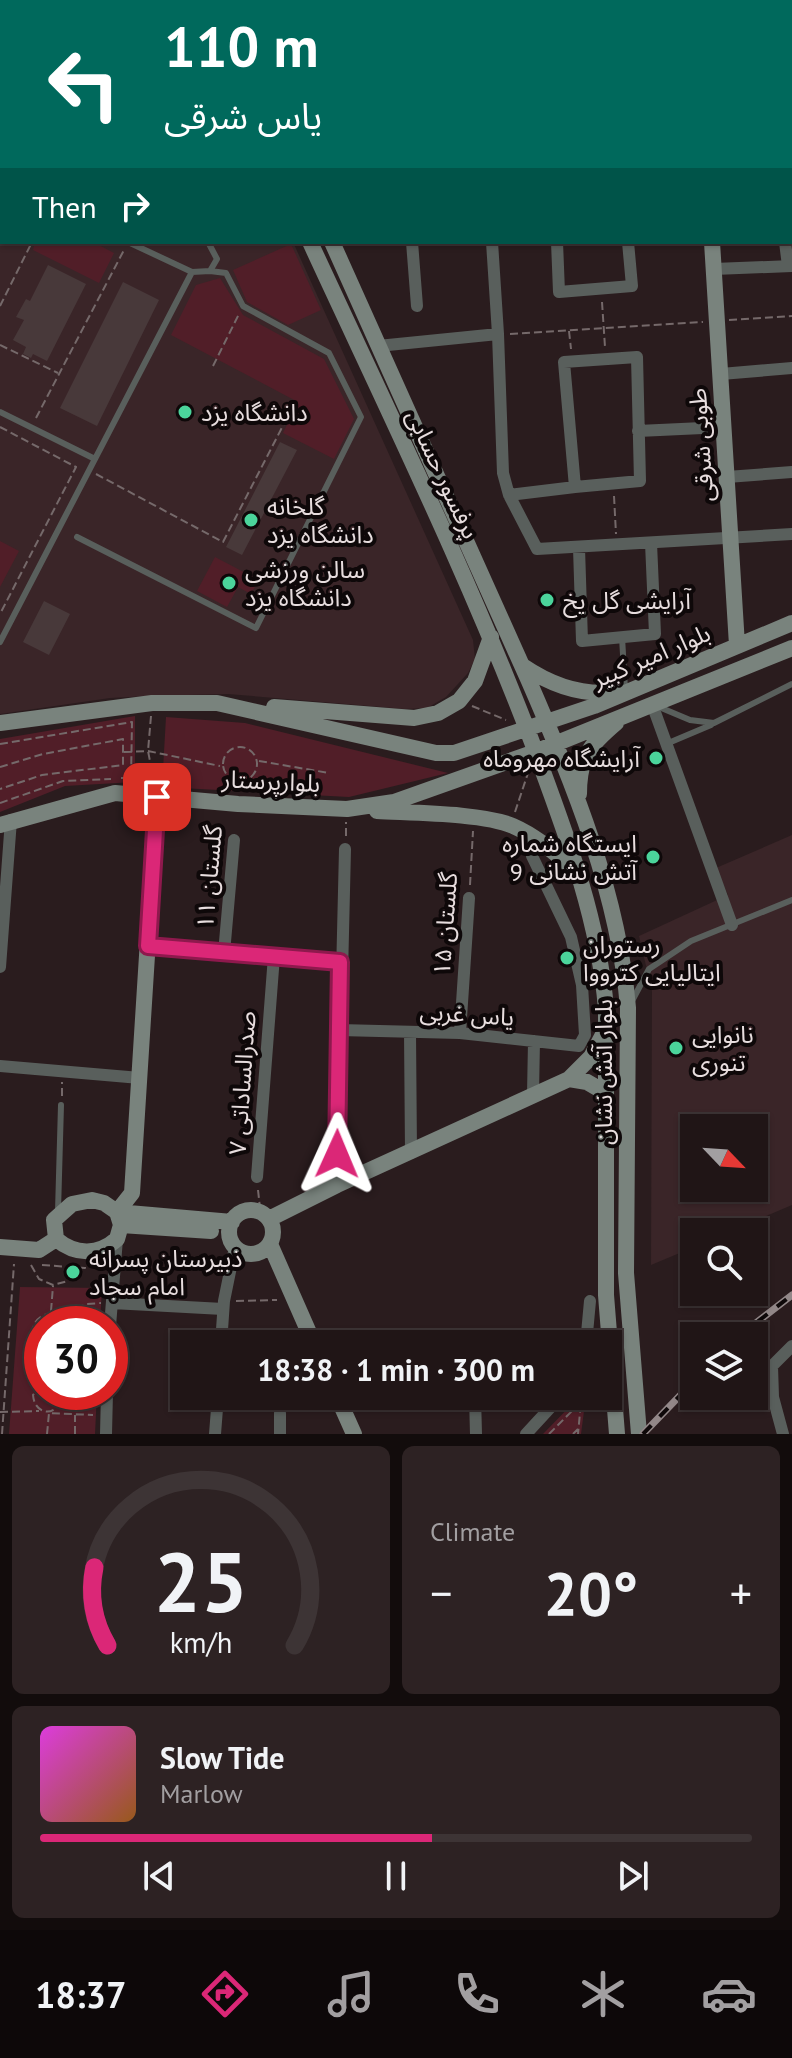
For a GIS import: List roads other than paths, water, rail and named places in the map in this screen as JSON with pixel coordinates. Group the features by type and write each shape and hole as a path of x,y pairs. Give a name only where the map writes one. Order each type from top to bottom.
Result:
{"main road":[{"name":"پرفسور حسابی","path":"311,244 491,637 527,728"},
{"name":"پرفسور حسابی","path":"333,244 548,721"},
{"name":"طوبی شرقی","path":"712,244 737,645"},
{"name":"بلوار امیر کبیر","path":"527,728 594,706 792,623"},
{"path":"0,723 152,703 217,703 414,718 438,713 459,701 475,681 491,637"},
{"name":"بلوار امیر کبیر","path":"535,752 792,648"},
{"path":"523,666 540,677 580,692 602,694 625,691"},
{"path":"217,703 442,753 472,748 527,728"},
{"path":"579,807 579,769 592,744 626,715"},
{"name":"بلوار آتش نشان","path":"548,721 616,924 625,967 628,1008 626,1273 639,1434"},
{"name":"بلوار آتش نشان","path":"527,728 576,870 603,971 607,1028 606,1295 617,1434"},
{"name":"بلوارپرستار","path":"6,823 115,793 238,804 347,809 394,802 535,752"},
{"path":"442,753 459,769 460,773 453,783"},
{"path":"118,1225 104,1203 92,1200 72,1204 54,1220 56,1239 68,1248 100,1250 118,1225 132,1193 157,797"},
{"path":"347,809 474,818 511,824 537,838 576,870"},
{"path":"232,1234 247,1211 264,1216 411,1153 569,1079 591,1057 607,1028"},
{"path":"569,1079 587,1082 606,1093"},
{"path":"264,1216 273,1232 270,1244 308,1330"},
{"path":"118,1225 232,1234"},
{"path":"232,1234 240,1251 253,1254 270,1244"},
{"path":"0,1247 39,1250 56,1239"},
{"path":"343,1410 354,1434"}],"street":[{"path":"412,244 417,306"},
{"path":"492,244 503,473 509,495 537,549 792,534"},
{"path":"557,244 559,292 632,286 628,244"},
{"path":"714,269 790,266 785,244"},
{"path":"378,346 498,334"},
{"path":"509,495 640,481 637,357 564,362 575,487"},
{"path":"721,374 792,369"},
{"path":"638,431 724,427"},
{"path":"727,477 792,472"},
{"path":"579,548 582,641 655,634 651,543"},
{"path":"652,704 732,925"},
{"path":"0,967 6,823"},
{"name":"گلستان ۱۱","path":"224,953 234,840"},
{"path":"337,1185 345,849"},
{"path":"532,856 567,927 590,918"},
{"name":"گلستان ۱۵","path":"460,1033 469,898"},
{"name":"یاس غربی","path":"339,1030 460,1033 579,1046 585,1035 582,985 567,927"},
{"path":"148,946 340,962"},
{"name":"صدرالساداتی ۷","path":"257,1177 274,956"},
{"path":"410,1032 411,1153"},
{"path":"533,1094 534,1041"},
{"path":"0,1066 140,1078"},
{"path":"112,1306 118,1225"},
{"path":"222,1330 232,1234"},
{"path":"587,1330 590,1301"},
{"path":"112,1303 224,1305"},
{"path":"783,1434 773,1397 772,1366 792,1346"},
{"path":"106,1434 107,1410"},
{"path":"215,1434 217,1410"},
{"path":"475,1410 476,1434"},
{"path":"526,1434 548,1410"},
{"path":"280,1413 280,1434"}],"lane":[{"path":"77,537 256,628 361,417 329,353 243,306 226,273 192,272 132,244"},
{"path":"209,244 217,259 210,271"},
{"path":"0,642 192,272"},
{"path":"0,412 95,459"},
{"path":"622,637 625,691"},
{"path":"666,744 792,684"},
{"path":"652,704 690,720 714,723"},
{"path":"628,1008 649,969 691,941 792,900"},
{"path":"58,1214 61,1105"}],"railway":[{"path":"757,1322 792,1295"},
{"path":"643,1434 680,1396"}],"place":[{"name":"دانشگاه یزد","path":"185,412"},
{"name":"گلخانه دانشگاه یزد","path":"251,520"},
{"name":"سالن ورزشی دانشگاه یزد","path":"229,583"},
{"name":"آرایشی گل یخ","path":"547,600"},
{"name":"آرایشگاه مهروماه","path":"656,758"},
{"name":"ایستگاه شماره 9 آتش نشانی","path":"653,857"},
{"name":"رستوران ایتالیایی کترووا","path":"567,958"},
{"name":"نانوایی تنوری","path":"676,1048"},
{"name":"ذبیرستان پسرانه امام سجاد","path":"73,1272"}]}
